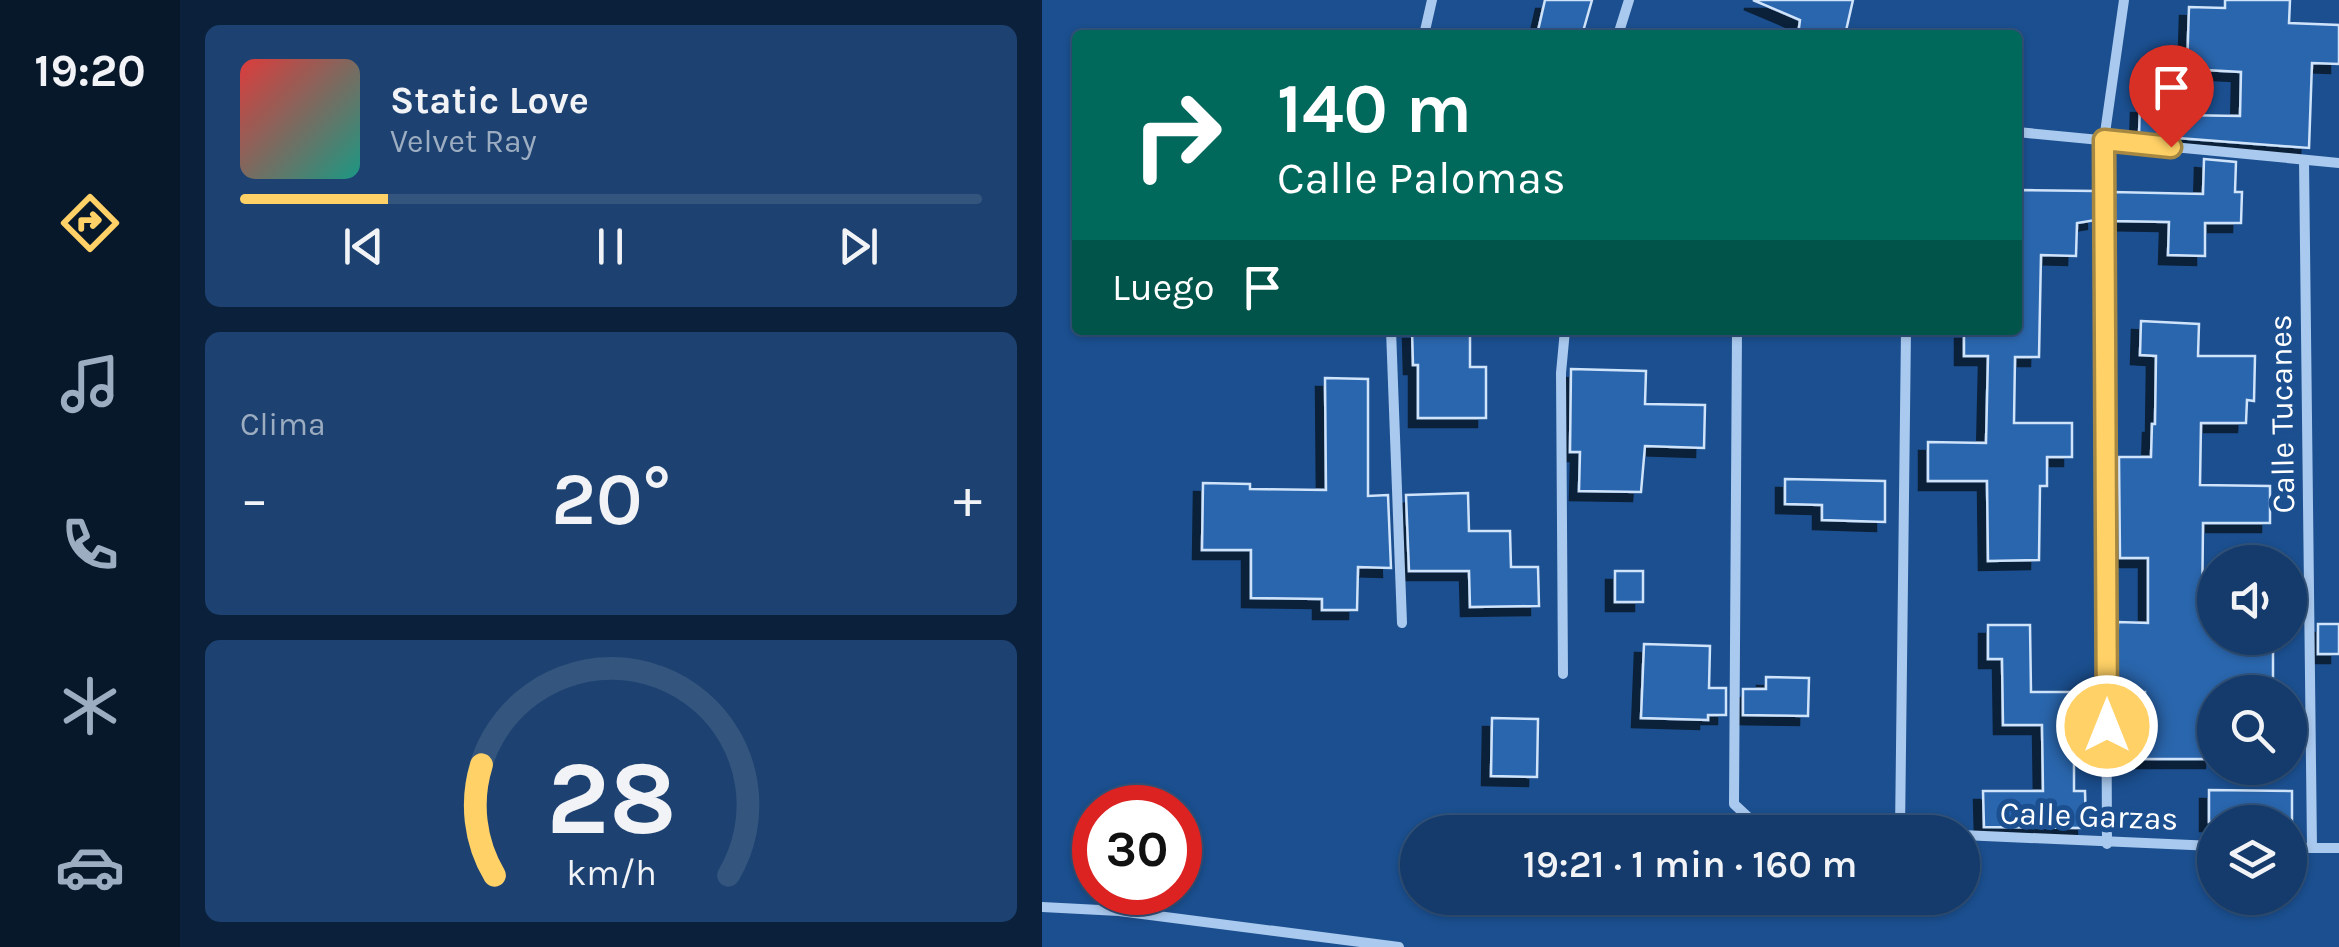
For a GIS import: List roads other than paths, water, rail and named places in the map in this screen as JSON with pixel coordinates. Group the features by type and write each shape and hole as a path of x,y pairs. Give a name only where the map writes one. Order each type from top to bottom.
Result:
{"street":[{"path":"1425,30 1432,0"},
{"path":"1620,30 1629,0"},
{"path":"2107,844 2104,140 2124,0"},
{"path":"2022,132 2338,163"},
{"name":"Calle Tucanes","path":"2304,160 2312,848"},
{"path":"1391,335 1402,623"},
{"path":"1563,674 1564,335"},
{"path":"1737,335 1734,804 1746,815"},
{"path":"1900,815 1906,335"},
{"name":"Calle Garzas","path":"1980,837 2197,846"},
{"path":"2307,848 2338,848"},
{"path":"1042,907 1119,910 1398,947"}]}
